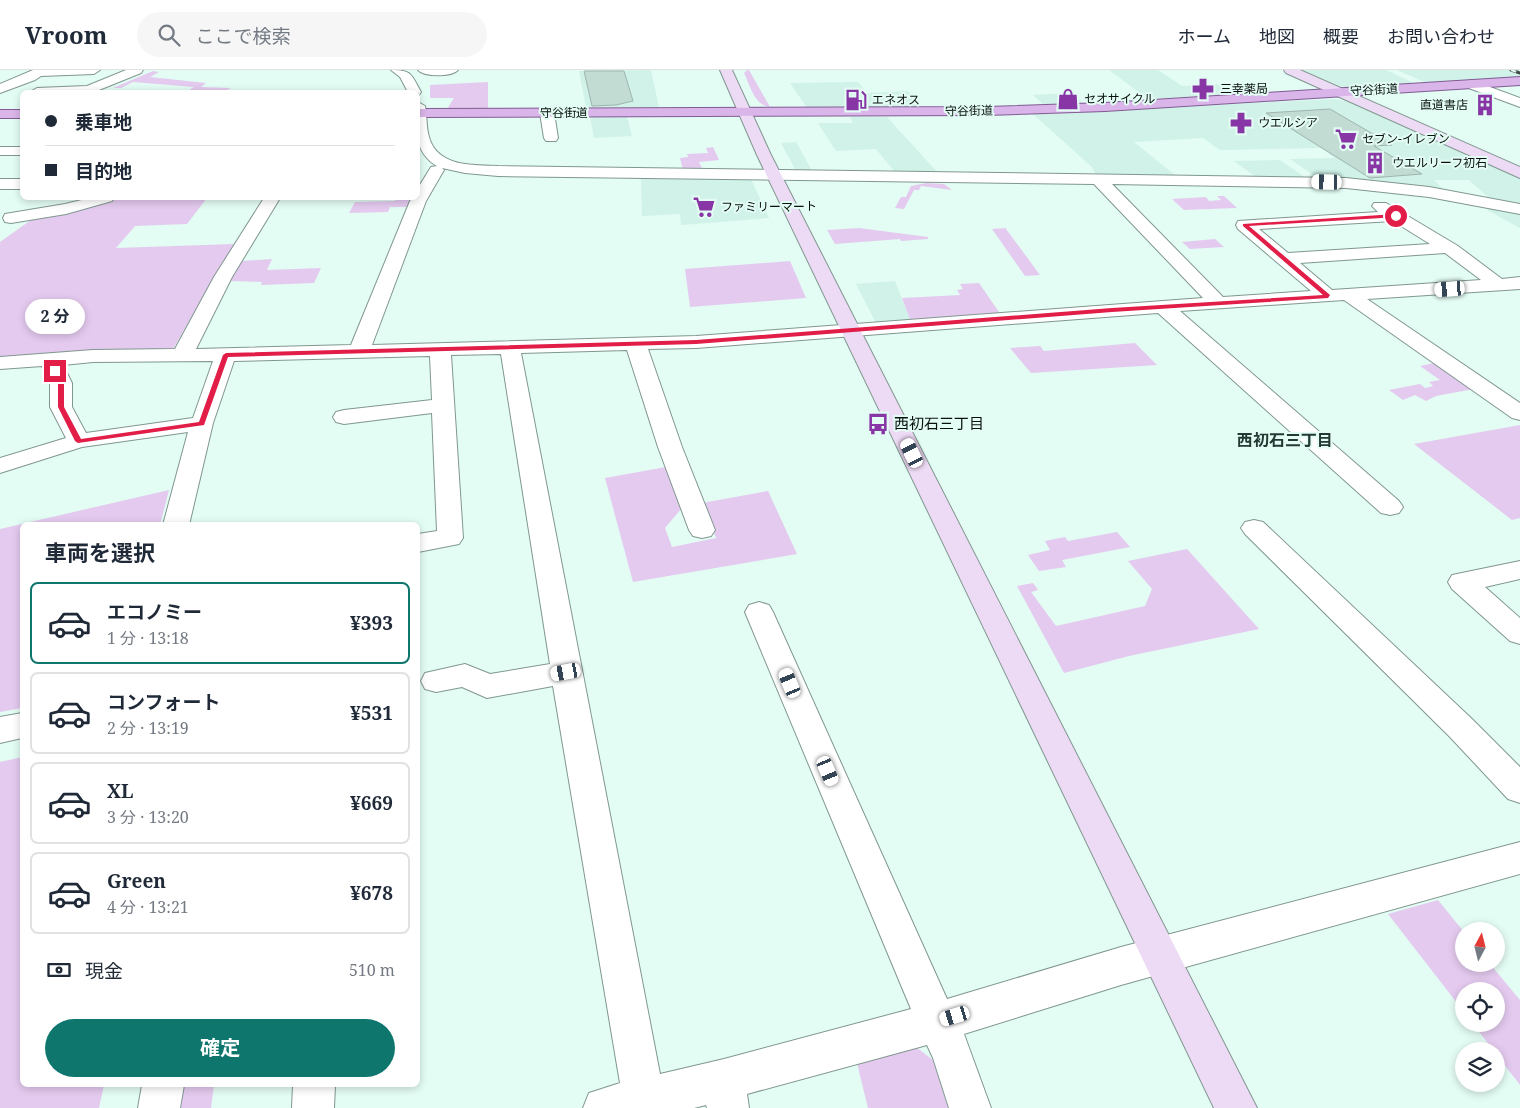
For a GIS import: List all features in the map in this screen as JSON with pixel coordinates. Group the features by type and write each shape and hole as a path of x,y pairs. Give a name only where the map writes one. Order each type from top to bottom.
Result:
{"main road":[{"name":"守谷街道","path":"420,111 547,113 955,112 1095,108 1520,81"},
{"path":"0,114 20,114"}],"street":[{"path":"0,89 40,71 94,70"},
{"path":"89,90 137,70"},
{"path":"397,70 406,75 413,90"},
{"path":"424,70 452,70"},
{"path":"726,70 744,113 774,175 1236,1108"},
{"path":"1290,70 1520,173"},
{"path":"1471,84 1520,103"},
{"path":"0,94 20,93"},
{"path":"547,113 551,138"},
{"path":"420,125 422,139 433,156 434,169 420,197"},
{"path":"0,151 20,151"},
{"path":"434,169 1346,183 1429,192 1520,209"},
{"path":"1097,178 1218,303"},
{"path":"1346,183 1448,248 1499,285"},
{"path":"0,184 20,184"},
{"path":"6,219 24,200"},
{"path":"6,219 98,200"},
{"path":"182,356 223,277 271,200"},
{"path":"359,352 418,200"},
{"path":"1328,296 1244,225 1396,216"},
{"path":"1284,259 1448,248"},
{"path":"0,363 49,358 636,345 1520,283"},
{"path":"1349,295 1520,413"},
{"path":"1163,307 1390,507"},
{"path":"636,345 670,447 702,530"},
{"path":"510,348 643,1098"},
{"path":"420,542 450,538 440,349"},
{"path":"177,522 202,423 226,355"},
{"path":"49,358 61,384 61,407 78,441"},
{"path":"344,418 444,405"},
{"path":"0,466 78,441 202,423"},
{"path":"1254,528 1461,728 1520,789"},
{"path":"1520,570 1462,582 1520,634"},
{"path":"759,612 952,1053 970,1108"},
{"path":"436,681 465,675 487,686 566,672"},
{"path":"0,730 20,726"},
{"path":"604,1108 643,1098 726,1094 937,1022 1121,966 1520,858"},
{"path":"160,1108 163,1087"},
{"path":"313,1108 314,1087"}],"shaded area":[{"path":"651,70 659,108 586,107 579,71"},
{"path":"749,70 770,107 756,99 744,73"},
{"path":"1109,70 1158,70 1182,86 1217,84 1235,94 1148,99"},
{"path":"1301,70 1386,70 1413,84 1350,88 1339,86"},
{"path":"1397,70 1520,70 1520,77 1427,83"},
{"path":"153,71 159,72 150,77 206,83 201,87 231,88 227,90 189,90 194,87 133,82 121,88 113,88"},
{"path":"488,82 488,109 447,109 454,98 430,98 430,85"},
{"path":"858,82 867,93 908,91 922,108 808,109 790,83"},
{"path":"1071,93 1083,103 1044,105 1033,95"},
{"path":"1333,99 1346,101 1466,155 1468,153 1520,178 1520,205 1490,199 1469,180 1434,180 1446,192 1318,178 1290,159 1335,158 1321,148 1220,150 1203,138 1134,142 1176,176 1096,175 1092,167 1033,114"},
{"path":"590,117 627,117 632,136 594,138"},
{"path":"850,117 887,117 938,173 895,172 876,149 836,151 818,123 853,123"},
{"path":"796,142 812,171 796,171 781,143"},
{"path":"713,147 719,160 699,162 703,170 683,170 680,158 688,157 687,154 708,153 706,148"},
{"path":"1280,160 1306,178 1256,177 1234,161"},
{"path":"641,178 751,179 769,218 681,225 680,214 642,216"},
{"path":"926,183 944,184 952,190 921,186 919,190 914,190 904,209 895,208 901,197 906,197 911,186"},
{"path":"1217,196 1224,196 1237,208 1184,210 1172,199 1206,197 1209,201 1221,200"},
{"path":"104,200 205,200 187,224 135,226 116,248 234,244 172,351 0,358 0,242 38,215"},
{"path":"410,200 407,207 390,207 388,212 349,213 355,202"},
{"path":"1491,207 1520,213 1520,228 1487,210"},
{"path":"859,228 928,237 928,239 901,241 900,239 835,244 827,230"},
{"path":"1006,228 1040,275 1025,276 992,229"},
{"path":"1215,239 1224,247 1190,249 1182,242"},
{"path":"272,259 267,270 321,268 314,283 261,285 262,282 230,281 241,261"},
{"path":"790,261 806,298 690,307 685,269"},
{"path":"895,281 911,322 877,325 856,284"},
{"path":"979,283 1001,315 911,322 902,298 960,295 957,290 963,289 960,284"},
{"path":"1135,343 1157,365 1031,373 1010,348 1040,346 1044,351"},
{"path":"1439,362 1474,389 1436,396 1426,401 1415,395 1403,400 1389,390 1420,384 1425,388 1433,386 1429,382 1440,380 1420,366"},
{"path":"1520,425 1520,518 1512,520 1414,444"},
{"path":"666,467 681,509 665,528 672,547 716,538 702,503 768,491 797,554 633,582 605,478"},
{"path":"169,490 161,522 30,522"},
{"path":"20,524 20,708 0,712 0,529"},
{"path":"1117,532 1130,547 1062,560 1066,567 1039,571 1028,555 1050,550 1045,541 1065,537 1068,541"},
{"path":"1187,549 1259,629 1129,656 1064,673 1017,586 1033,583 1038,590 1031,592 1056,626 1145,606 1152,589 1128,561"},
{"path":"20,757 20,1087 104,1087 99,1108 0,1108 0,762"},
{"path":"1438,900 1456,922 1455,972 1497,972 1505,982 1455,982 1455,1000 1388,914"},
{"path":"1505,982 1520,1000 1520,1085 1505,1066 1505,1042 1487,1042 1479,1032 1505,1032"},
{"path":"916,1047 933,1060 948,1108 868,1108 857,1063"},
{"path":"184,1087 214,1087 211,1108 181,1108"}],"building":[{"path":"584,71 624,71 633,101 616,105 592,106"},
{"path":"1330,109 1392,145 1374,146 1422,174 1370,178 1266,113"}],"railway":[{"path":"1511,70 1520,73"}],"place":[{"name":"三幸薬局","path":"1203,89"},
{"name":"セオサイクル","path":"1068,99"},
{"name":"エネオス","path":"856,100"},
{"name":"直道書店","path":"1485,105"},
{"name":"ウエルシア","path":"1241,123"},
{"name":"セブン-イレブン","path":"1346,139"},
{"name":"ウエルリーフ初石","path":"1375,163"},
{"name":"ファミリーマート","path":"704,207"},
{"name":"西初石三丁目","path":"878,424"}],"district":[{"name":"西初石三丁目","path":"1285,440"}],"route":[{"path":"55,371 61,384 61,407 78,441 202,423 226,355 696,342 1112,310 1328,296 1244,225 1396,216"}]}
